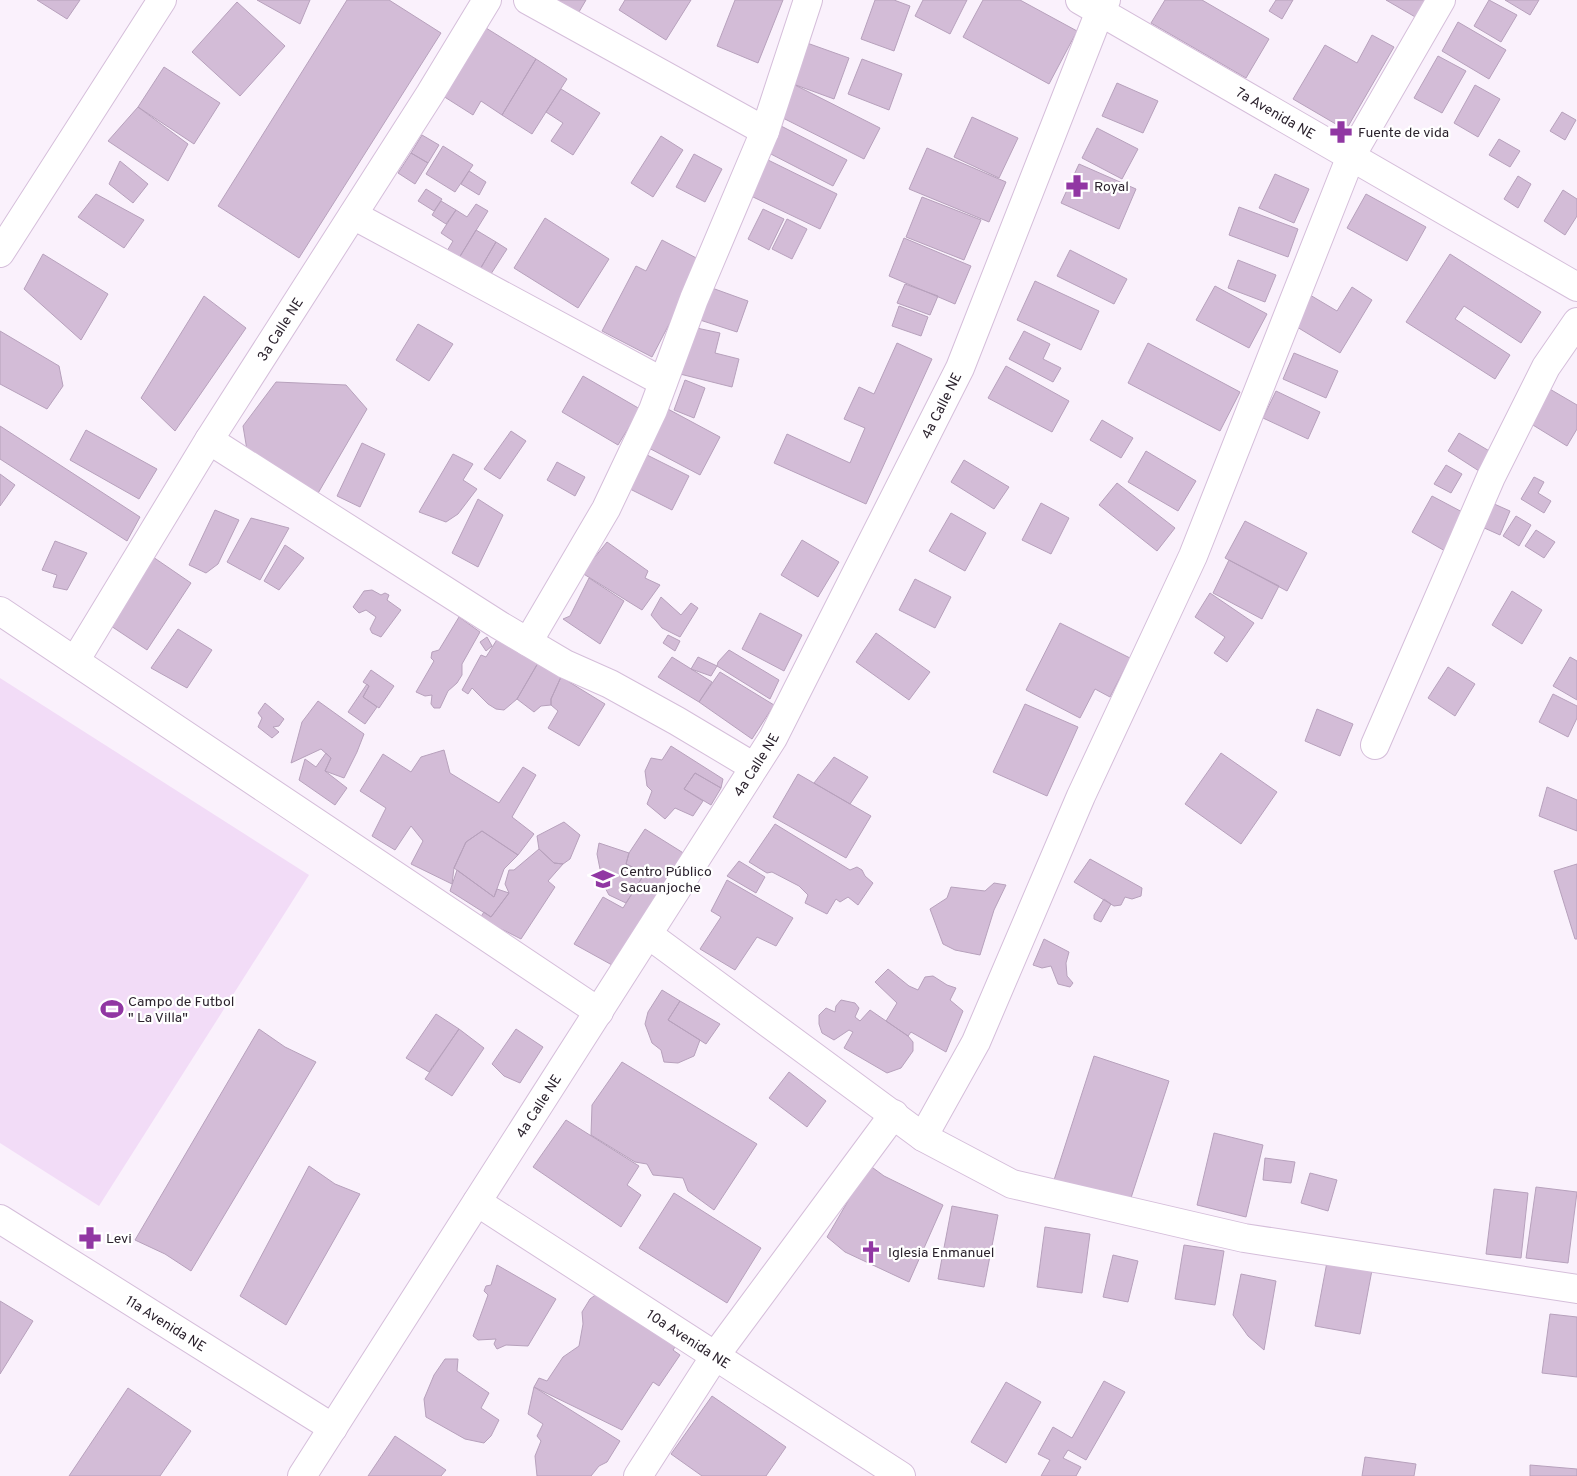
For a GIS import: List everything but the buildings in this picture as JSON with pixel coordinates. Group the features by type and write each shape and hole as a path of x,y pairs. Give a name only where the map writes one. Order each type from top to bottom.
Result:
{"street":[{"path":"0,253 162,0"},
{"name":"3a Calle NE","path":"75,661 209,440 353,215 487,0"},
{"path":"528,0 765,131"},
{"path":"528,642 606,509 653,410 694,299 765,131 808,0"},
{"path":"924,1137 976,1042 1081,796 1193,556 1351,156 1441,0"},
{"name":"7a Avenida NE","path":"1095,4 1577,287"},
{"name":"4a Calle NE","path":"302,1476 773,738 960,368 1095,4"},
{"path":"353,215 663,382"},
{"path":"1375,745 1491,477 1546,367 1577,322"},
{"path":"209,440 528,642 565,664 610,684 754,767"},
{"path":"0,611 599,1012"},
{"path":"649,935 924,1137 1012,1184 1244,1238 1577,1289"},
{"path":"638,1476 715,1356 894,1114"},
{"name":"10a Avenida NE","path":"477,1202 901,1476"},
{"name":"11a Avenida NE","path":"0,1219 333,1428"}],"shaded area":[{"name":"Campo de Futbol \" La Villa\"","path":"0,678 309,875 99,1206 0,1143"}],"place":[{"name":"Fuente de vida","path":"1341,132"},
{"name":"Royal","path":"1077,186"},
{"name":"Centro Público Sacuanjoche","path":"603,879"},
{"name":"Campo de Futbol \" La Villa\"","path":"112,1009"},
{"name":"Levi","path":"90,1238"},
{"name":"Iglesia Enmanuel","path":"871,1252"}]}
